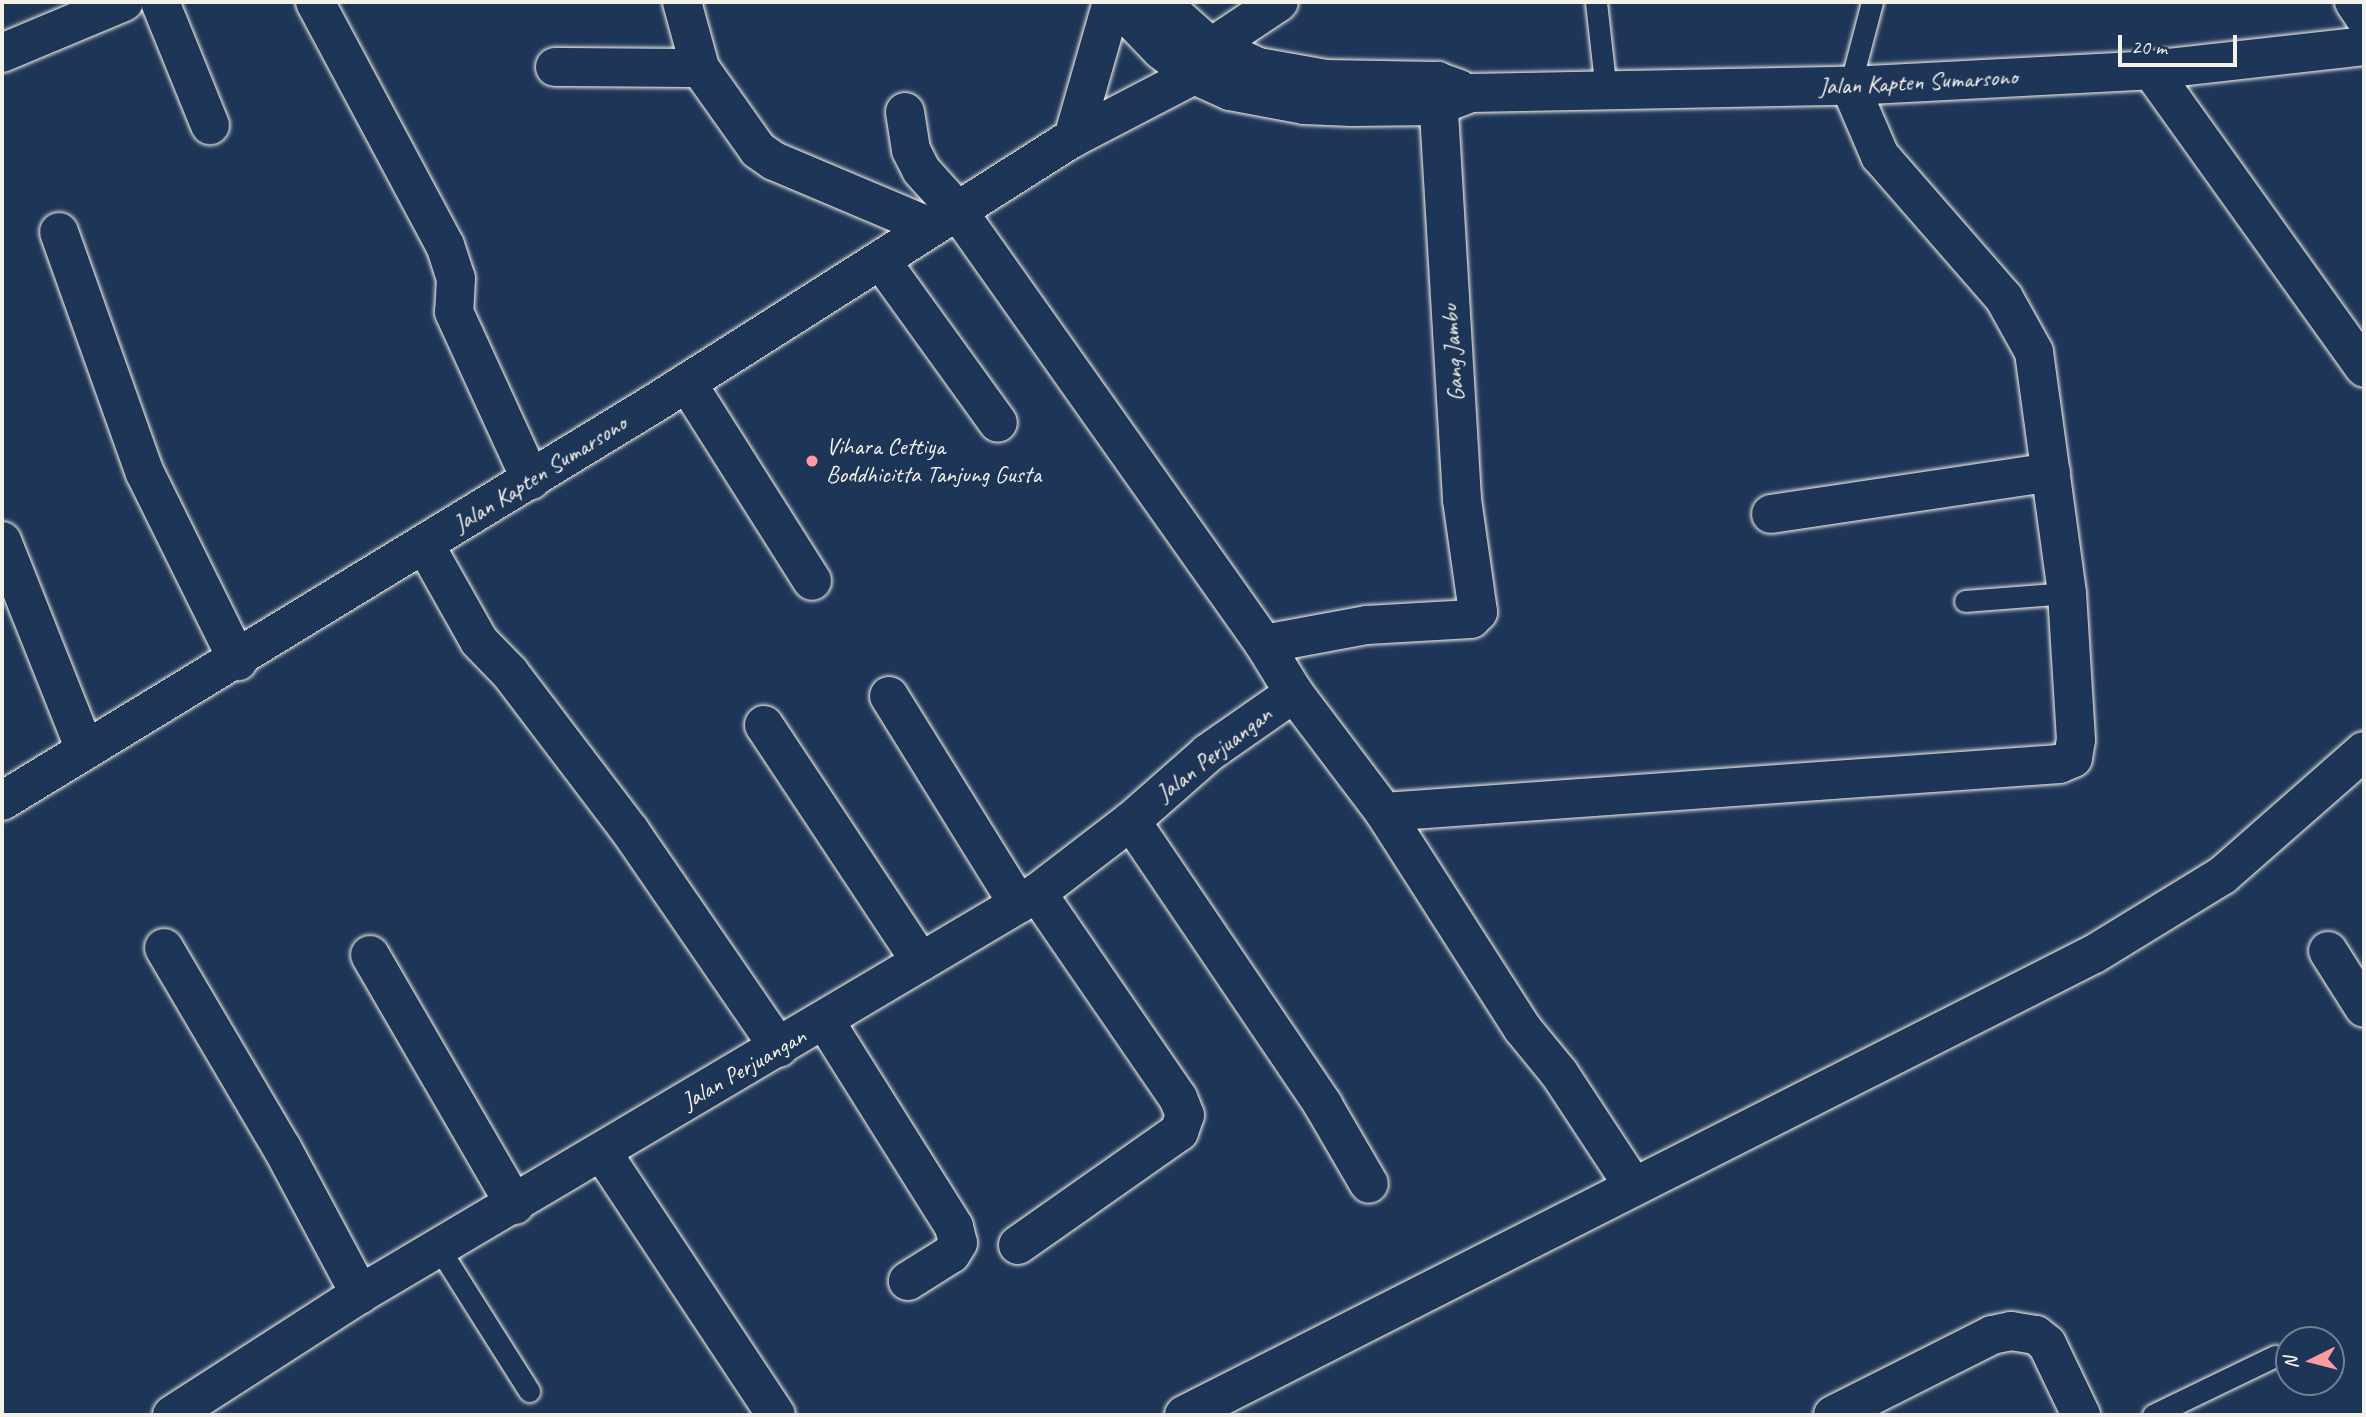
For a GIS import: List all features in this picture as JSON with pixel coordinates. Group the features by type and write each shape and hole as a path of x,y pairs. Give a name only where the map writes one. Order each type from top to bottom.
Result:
{"main road":[{"path":"2,52 124,2"},
{"path":"160,2 210,125"},
{"path":"315,2 444,245 456,278 454,312 531,480"},
{"path":"682,2 700,68 765,156 943,218"},
{"name":"Jalan Kapten Sumarsono","path":"1073,138 1113,2 1161,50 1203,61 1258,67 1286,74 1448,94 1850,86 2151,70 2364,46"},
{"name":"Jalan Kapten Sumarsono","path":"1160,2 1203,61"},
{"path":"1203,61 1279,2"},
{"path":"2354,2 2364,17"},
{"name":"Jalan Kapten Sumarsono","path":"2,801 238,661 882,262 943,218 1203,61"},
{"path":"555,67 700,68"},
{"path":"2151,70 2364,368"},
{"path":"1384,812 2065,764 2076,747 2067,593 2051,472 2028,334 2004,298 1880,156 1850,86"},
{"name":"Gang Jambu","path":"1264,644 1367,625 1471,619 1478,612 1462,499 1448,94"},
{"path":"905,111 916,162 943,218 1264,644 1294,693 1384,812 1522,1028 1559,1073 1634,1187"},
{"path":"59,232 145,473 238,661"},
{"path":"882,262 998,423"},
{"path":"687,383 812,581"},
{"path":"1770,514 2051,472"},
{"path":"2,541 85,750"},
{"path":"425,545 480,640 510,673 630,831 779,1048"},
{"name":"Jalan Perjuangan","path":"173,1415 360,1294 440,1250 1027,899 1131,821 1208,753 1294,693"},
{"path":"890,696 1027,899 1178,1098 1185,1115 1179,1132 1018,1245"},
{"path":"764,725 922,962"},
{"path":"1184,1415 2094,954 2223,875 2364,751"},
{"path":"1131,821 1323,1105 1369,1184"},
{"path":"164,948 282,1148 360,1294"},
{"path":"2328,951 2364,1008"},
{"path":"370,955 515,1205"},
{"path":"825,1021 954,1227 958,1243 951,1254 908,1281"},
{"path":"602,1152 776,1415"},
{"path":"1833,1415 1992,1335 2011,1331 2036,1335 2047,1344 2081,1415"}],"lane":[{"path":"1596,2 1606,91"},
{"path":"1850,86 1872,2"},
{"path":"1965,601 2067,593"},
{"path":"440,1250 529,1391"},
{"path":"2153,1415 2275,1356"}],"place":[{"name":"Vihara Cettiya Boddhicitta Tanjung Gusta","path":"812,461"}]}
